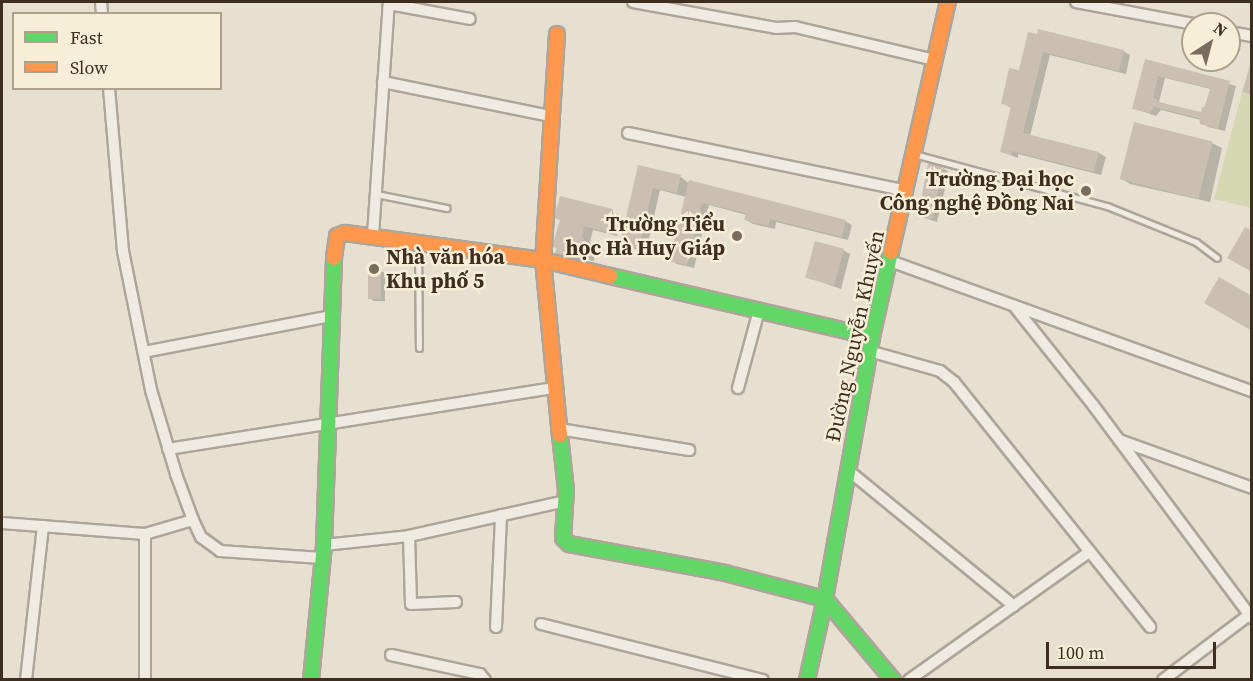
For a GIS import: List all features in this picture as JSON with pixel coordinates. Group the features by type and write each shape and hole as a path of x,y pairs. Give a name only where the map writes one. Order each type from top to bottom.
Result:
{"street":[{"path":"633,2 776,28 795,27 935,60"},
{"name":"Đường Nguyễn Khuyến","path":"807,680 825,599 869,351 948,2"},
{"path":"1076,2 1181,22"},
{"path":"373,235 389,3 470,20"},
{"path":"557,34 550,116 543,260 566,501 563,538 569,544 725,573 825,599 893,680"},
{"path":"383,82 550,116"},
{"path":"109,90 123,251 144,352 168,449 201,537 220,551 323,552 409,536 566,501"},
{"path":"628,133 907,190"},
{"path":"311,680 320,607 334,244 337,236 345,233 373,235 543,260 872,337"},
{"path":"890,261 1251,391"},
{"path":"1014,306 1119,440 1250,616 1162,680"},
{"path":"738,388 759,310"},
{"path":"144,352 331,316"},
{"path":"869,351 940,371 954,382 1150,627"},
{"path":"168,449 327,422 554,388"},
{"path":"559,429 689,450"},
{"path":"1119,440 1251,488"},
{"path":"849,471 1014,606"},
{"path":"496,627 501,515"},
{"path":"2,523 145,534 193,520"},
{"path":"27,680 43,526"},
{"path":"145,534 145,680"},
{"path":"409,536 409,601 414,604 456,603"},
{"path":"909,680 1089,552"},
{"path":"541,624 763,680"},
{"path":"391,656 480,674 486,680"}],"lane":[{"path":"914,154 1013,178 1107,206 1196,242 1217,258"},
{"path":"376,194 447,208"},
{"path":"418,241 419,348"}],"green space":[{"path":"1242,92 1251,95 1251,208 1214,199"}],"building":[{"path":"1038,29 1124,50 1119,71 1043,52 1023,133 1099,152 1094,172 1012,151 1011,155 1000,152 1011,106 1001,104 1009,68 1019,70 1028,32 1037,34"},
{"path":"1145,59 1181,68 1181,72 1195,72 1230,81 1218,129 1200,124 1199,118 1154,107 1149,113 1132,109","holes":["1158,76 1210,88 1205,108 1202,107 1201,112 1157,102 1157,99 1153,98"]},
{"path":"1252,59 1252,95 1242,92"},
{"path":"1134,122 1213,142 1198,199 1120,179"},
{"path":"928,163 943,166 932,219 918,216"},
{"path":"638,165 681,175 677,193 653,188 639,249 620,244"},
{"path":"689,180 846,220 842,237 770,219 768,226 744,220 746,213 702,203 687,265 669,261"},
{"path":"560,196 613,209 607,232 584,226 582,236 587,245 584,257 576,255 576,259 555,254 557,248 552,247 560,220 554,218"},
{"path":"1245,227 1252,231 1252,272 1227,258"},
{"path":"815,241 844,249 834,285 805,278"},
{"path":"368,269 381,269 381,299 368,299"},
{"path":"1219,277 1252,296 1252,331 1204,303"}],"traffic: fast":[{"path":"807,680 825,599 872,337 891,252"},
{"path":"311,680 324,545 334,258"},
{"path":"610,276 872,337"},
{"path":"560,435 566,490 563,538 569,544 725,573 825,599 893,680"}],"traffic: slow":[{"path":"891,252 948,2"},
{"path":"557,34 543,260 560,435"},
{"path":"334,258 337,236 345,233 543,260 610,276"}],"place":[{"name":"Trường Đại học Công nghệ Đồng Nai","path":"1086,191"},
{"name":"Trường Tiểu học Hà Huy Giáp","path":"737,236"},
{"name":"Nhà văn hóa Khu phố 5","path":"374,269"}]}
